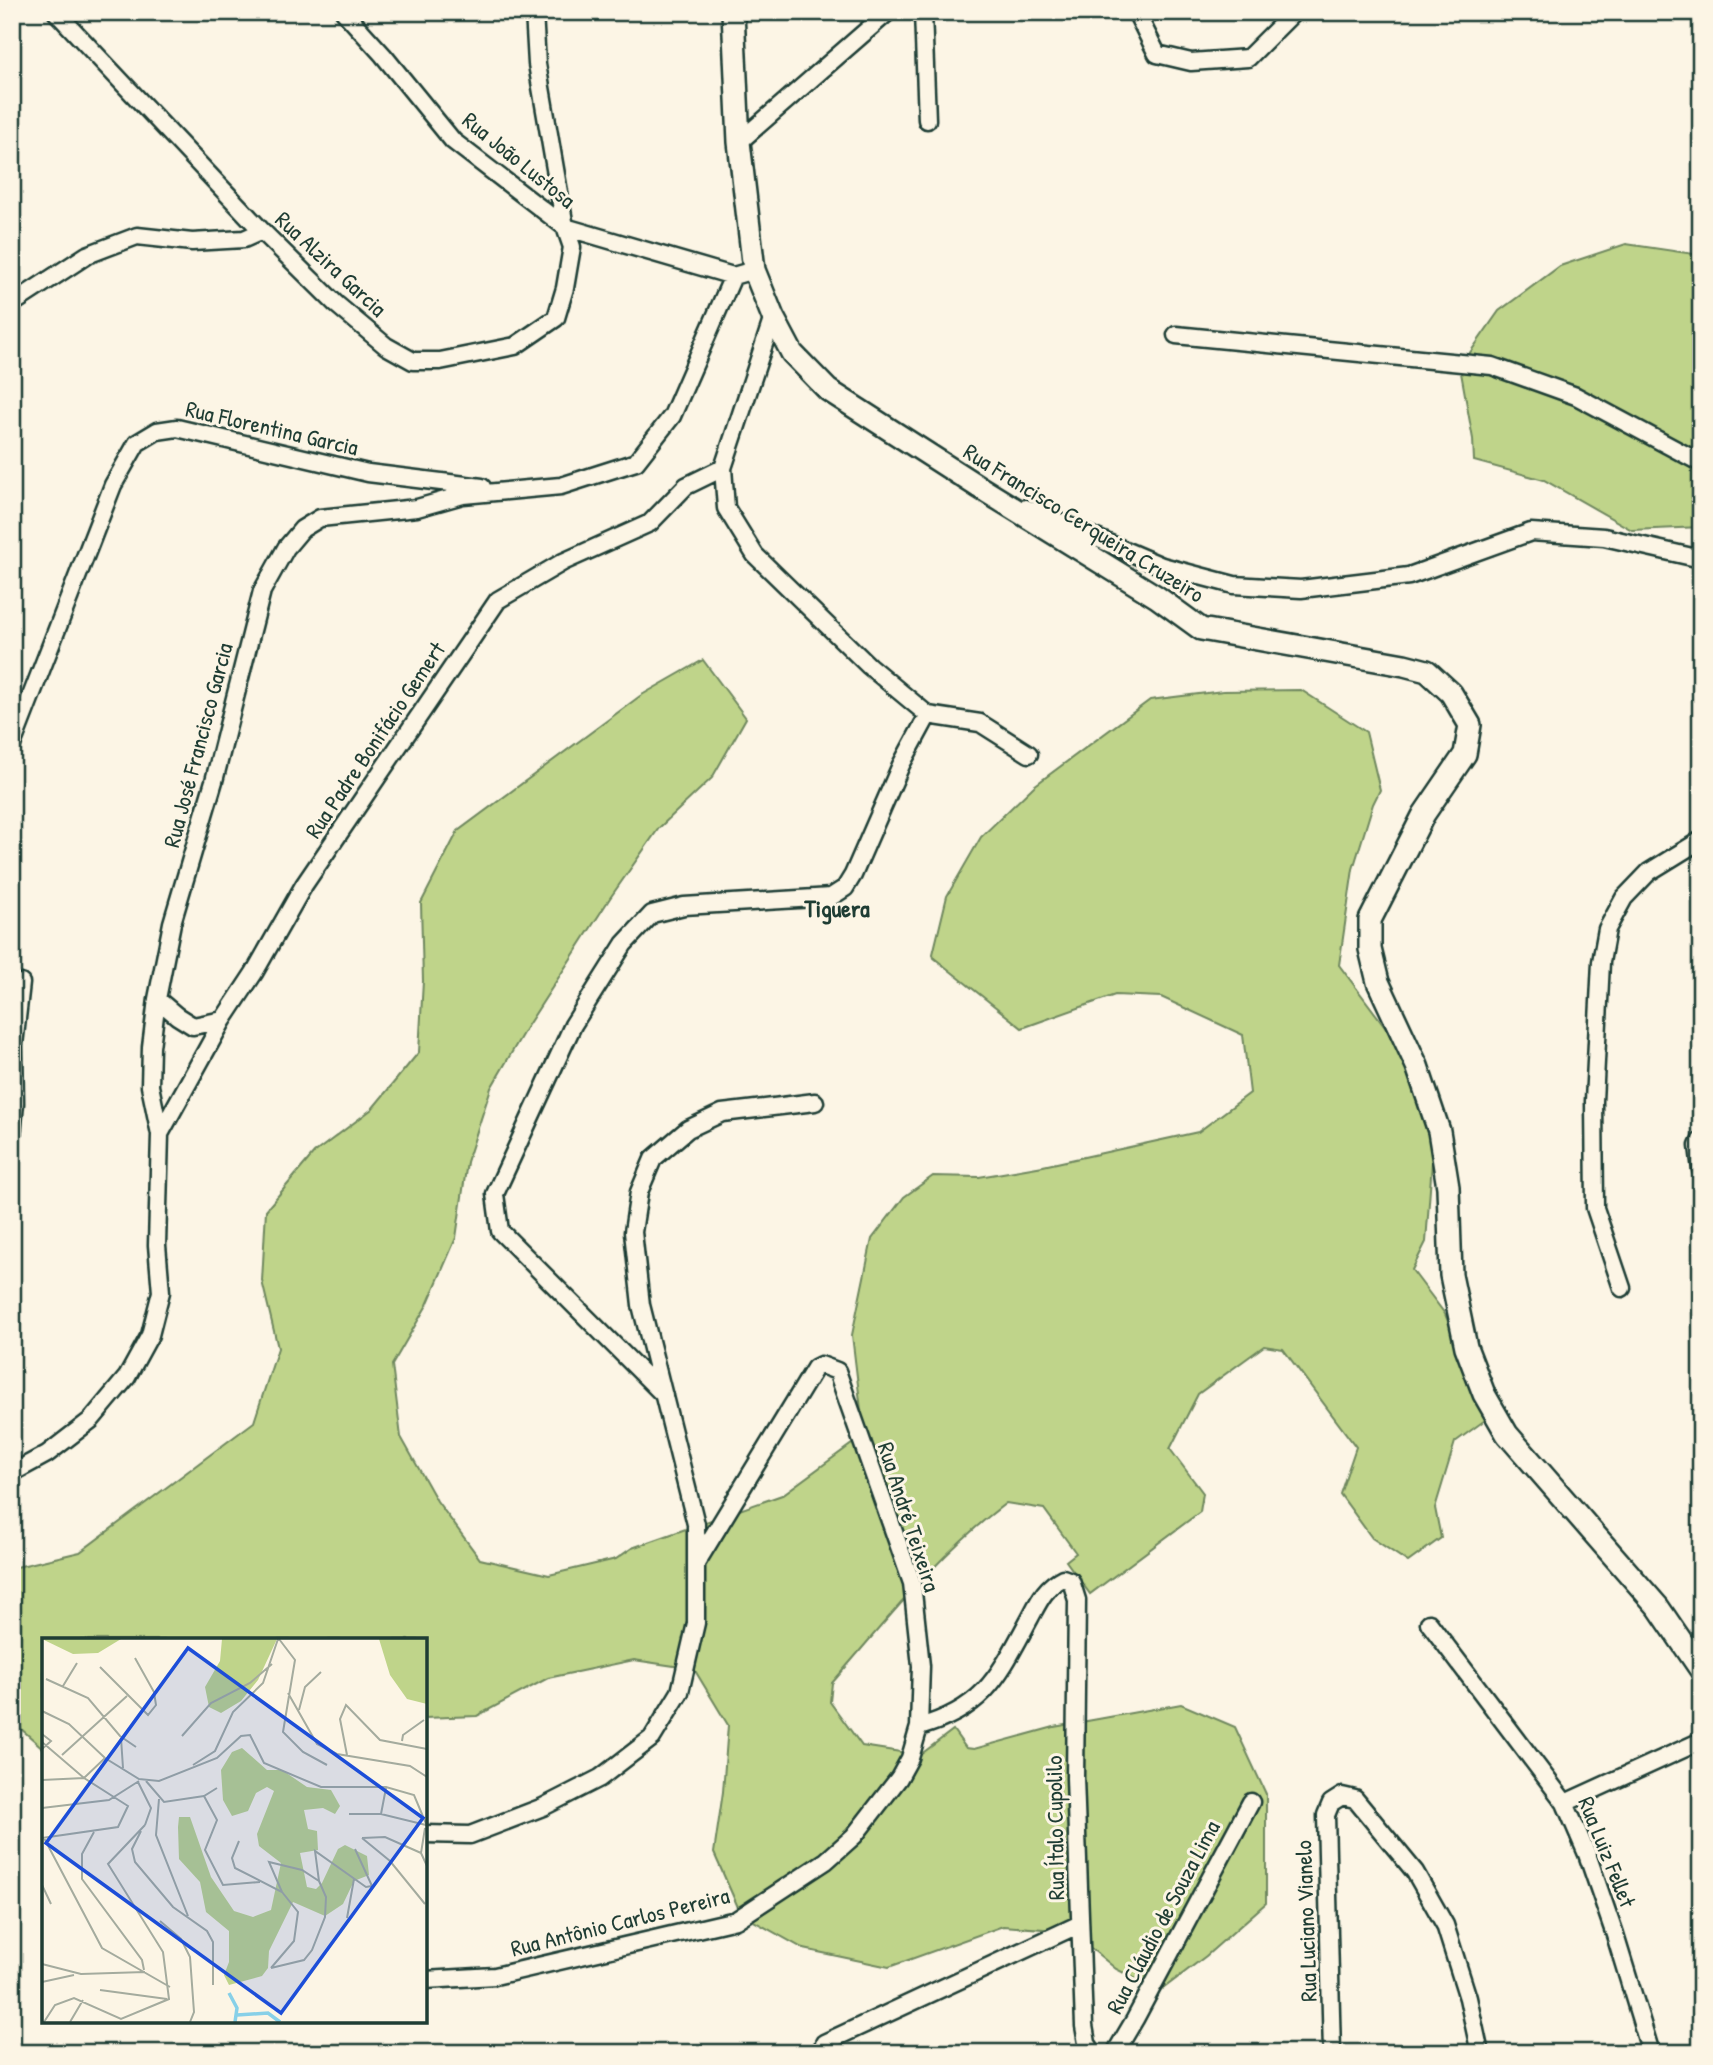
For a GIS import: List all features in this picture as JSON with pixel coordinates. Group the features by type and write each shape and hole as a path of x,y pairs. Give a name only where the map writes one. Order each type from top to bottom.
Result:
{"main road":[{"name":"Rua Francisco Cerqueira Cruzeiro","path":"733,12 738,142 754,270 792,353 828,390 1157,597 1201,629 1404,664 1427,671 1451,693 1470,725 1465,754 1424,814 1370,919 1370,949 1378,982 1417,1066 1439,1130 1448,1187 1451,1275 1466,1347 1484,1394 1507,1434 1658,1607 1701,1670"}],"street":[{"name":"Rua Alzira Garcia","path":"56,12 262,231 336,304 386,346 413,360 440,361 515,346 556,318 565,288 572,247 565,227 537,64 534,12"},
{"name":"Rua João Lustosa","path":"344,12 453,141 565,227 733,276"},
{"path":"738,142 888,12"},
{"path":"923,12 927,120"},
{"path":"1140,12 1139,18 1157,54 1191,62 1248,58 1294,12"},
{"path":"12,304 87,255 137,236 192,242 244,239 262,231"},
{"path":"733,276 754,270"},
{"name":"Rua José Francisco Garcia","path":"12,1473 47,1454 90,1420 127,1377 150,1335 161,1292 157,1245 160,1134 150,1086 151,1047 157,999 172,923 214,781 262,591 286,548 302,529 320,518 417,509 463,495 561,486 636,462 672,416 733,276"},
{"path":"774,317 723,468 726,508 755,555 869,666 928,715 980,723 1029,754"},
{"path":"1177,334 1492,366 1576,396 1701,463"},
{"name":"Rua Florentina Garcia","path":"12,745 113,485 137,443 157,431 177,428 368,473 516,492"},
{"name":"Rua Padre Bonifácio Gemert","path":"160,1134 223,1020 254,973 304,884 499,600 563,562 650,523 686,486 723,468"},
{"path":"979,487 1162,566 1234,585 1301,589 1409,576 1531,532 1604,537 1701,559"},
{"path":"664,1395 500,1231 495,1194 573,1025 624,944 652,914 662,911 684,906 831,897 845,888 901,765 928,715"},
{"path":"1622,1288 1595,1208 1594,1101 1601,962 1608,929 1625,898 1649,872 1701,840"},
{"path":"12,1137 15,1103 14,1045 21,983"},
{"path":"157,999 193,1027 223,1020"},
{"path":"427,1834 470,1835 543,1807 600,1778 652,1738 680,1692 696,1623 696,1524 641,1305 633,1232 639,1192 653,1159 688,1129 722,1113 816,1102"},
{"path":"1701,1140 1698,1146 1701,1170"},
{"name":"Rua André Teixeira","path":"697,1562 815,1368 821,1365 837,1371 912,1583 921,1665 919,1727"},
{"name":"Rua Ítalo Cupolilo","path":"919,1727 957,1714 985,1692 1008,1661 1048,1587 1067,1578 1074,1586 1077,1600 1076,1778 1080,1924 1084,2026 1087,2043 1093,2053"},
{"name":"Rua Luiz Fellet","path":"1429,1623 1565,1803 1587,1854 1615,1935 1651,2053"},
{"name":"Rua Antônio Carlos Pereira","path":"427,1980 495,1976 736,1920 826,1861 854,1836 899,1778 910,1758 919,1727"},
{"path":"1565,1803 1701,1741"},
{"name":"Rua Luciano Vianelo","path":"1332,2053 1325,1815 1331,1803 1342,1796 1355,1798 1415,1872 1445,1925 1468,1998 1480,2053"},
{"name":"Rua Cláudio de Souza Lima","path":"1115,2053 1251,1802"},
{"path":"824,2043 1080,1924"}],"green space":[{"path":"1626,244 1701,255 1701,527 1632,530 1544,480 1474,461 1473,439 1460,367 1499,311 1560,266"},
{"path":"703,660 746,718 712,778 659,828 610,898 526,1028 491,1088 467,1162 456,1238 427,1305 392,1365 401,1437 437,1501 480,1559 549,1575 616,1559 632,1548 782,1495 864,1435 852,1335 872,1239 904,1197 933,1176 979,1177 1043,1166 1198,1132 1250,1093 1243,1035 1161,997 1115,995 1022,1028 934,958 947,896 981,837 1034,786 1150,700 1223,691 1301,690 1366,732 1380,790 1353,869 1339,965 1405,1053 1426,1105 1433,1149 1426,1242 1412,1270 1445,1314 1488,1418 1455,1442 1435,1508 1441,1538 1408,1562 1372,1538 1340,1494 1356,1447 1283,1349 1264,1346 1198,1394 1170,1449 1203,1493 1200,1512 1090,1594 1066,1561 1076,1553 1044,1509 1006,1503 936,1565 832,1683 830,1702 862,1746 920,1755 953,1730 966,1748 974,1749 1054,1727 1181,1704 1235,1727 1266,1794 1266,1903 1206,1956 1160,1991 1116,1969 1070,1931 1003,1926 889,1967 804,1949 741,1914 714,1853 723,1792 728,1725 694,1669 634,1660 548,1678 477,1716 427,1718 427,1638 42,1638 42,1747 12,1721 12,1568 80,1552 254,1422 278,1348 262,1281 266,1210 314,1153 372,1109 419,1052 423,981 421,903 458,831 640,696"}],"district":[{"name":"Tiguera","path":"837,909"}]}
